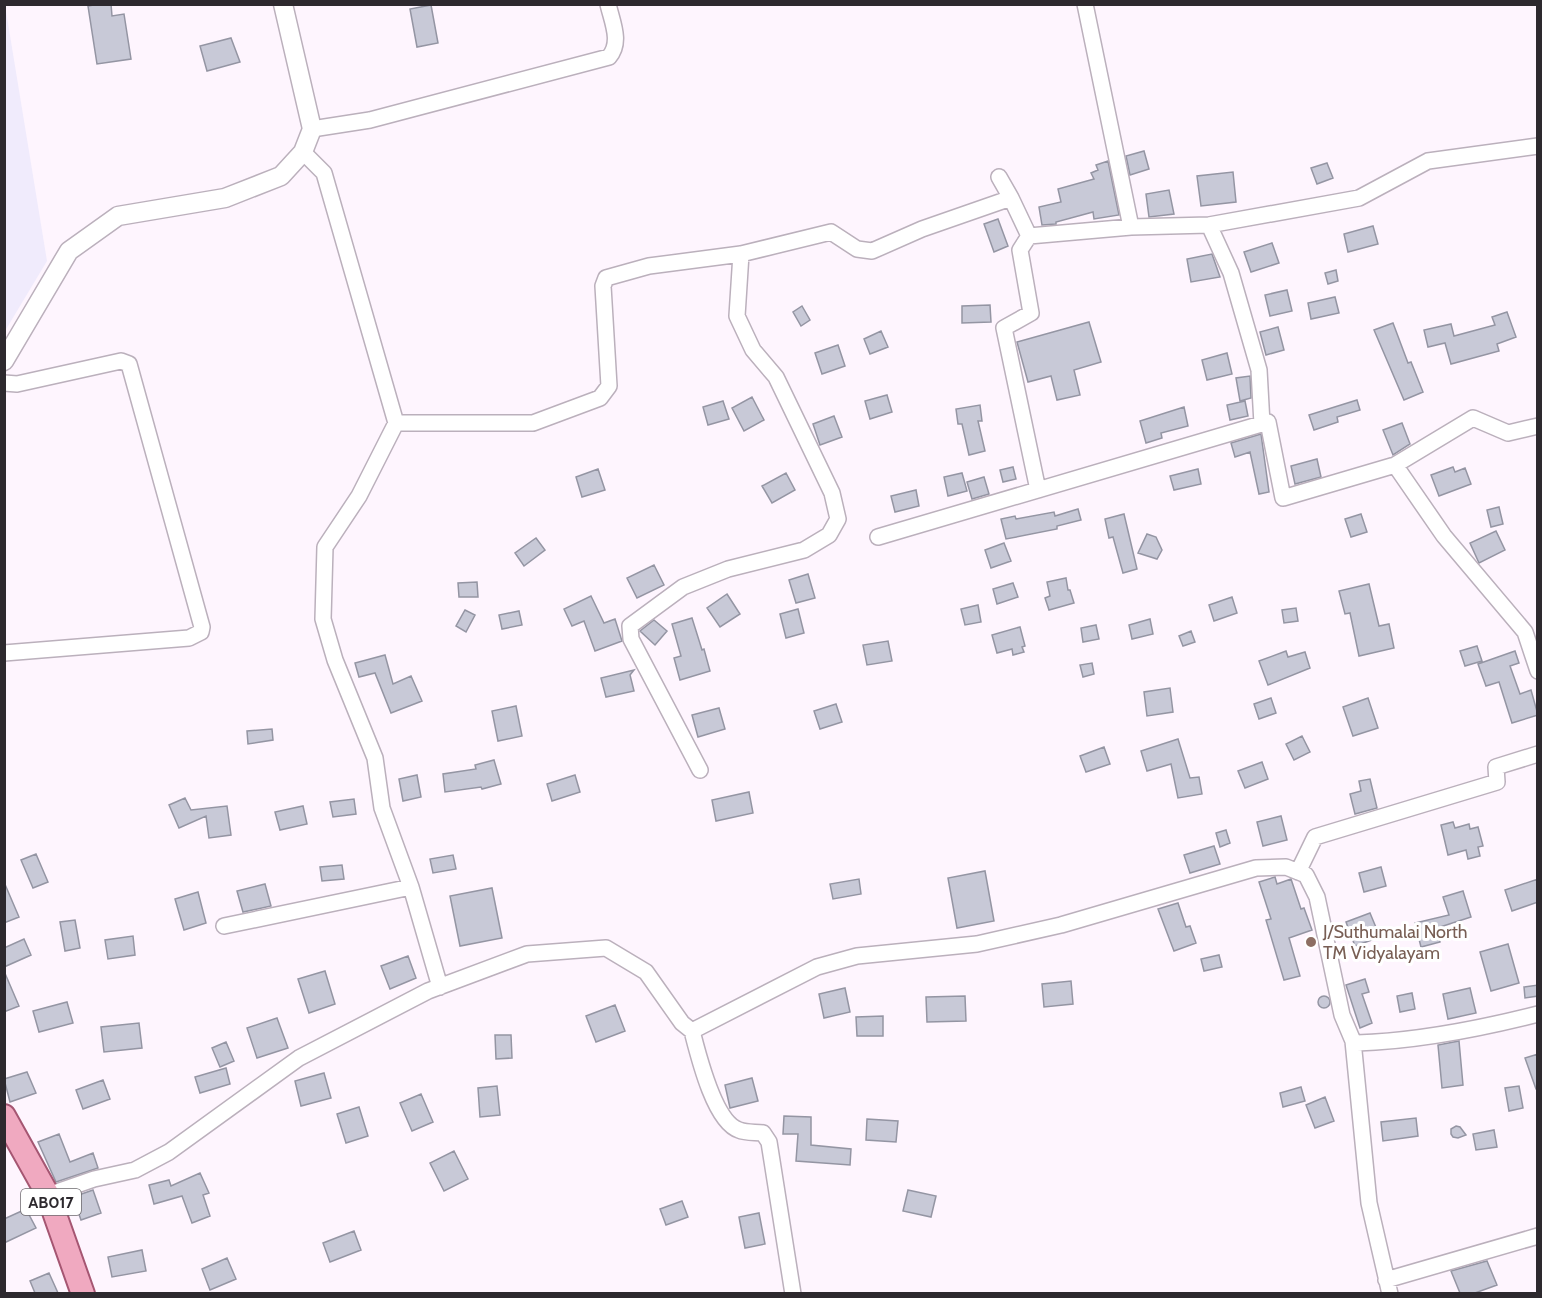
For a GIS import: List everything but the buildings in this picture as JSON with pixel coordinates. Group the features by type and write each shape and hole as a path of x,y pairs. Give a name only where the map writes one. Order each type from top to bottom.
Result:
{"main road":[{"name":"AB017","path":"4,1116 48,1194 84,1293"}],"street":[{"path":"4,361 69,251 118,216 225,198 281,176 303,152 312,129 283,4"},
{"path":"312,129 370,120 609,57 615,50 616,38 608,4"},
{"path":"1085,4 1131,227"},
{"path":"1029,236 1131,227 1209,225 1359,198 1428,161 1538,146"},
{"path":"303,152 324,173 396,423 359,496 325,547 323,619 335,660 375,758 382,808 411,887 440,987"},
{"path":"999,177 1029,236"},
{"path":"396,423 533,423 600,399 609,386 603,286 606,278 649,266 741,254 831,232 856,249 872,251 922,228 1011,198"},
{"path":"1209,225 1231,273 1259,370 1262,424"},
{"path":"1029,236 1020,250 1030,314 1004,328 1038,490"},
{"path":"700,770 631,639 630,626 683,587 728,569 804,550 829,535 838,519 832,493 776,377 753,350 737,316 741,254"},
{"path":"4,383 17,384 121,362 129,364 202,627 201,632 189,638 4,653"},
{"path":"878,537 1268,422 1283,498 1395,465 1473,418 1508,433 1538,426"},
{"path":"1395,465 1444,536 1525,632 1538,671"},
{"path":"1298,872 1315,837 1497,782 1496,767 1538,754"},
{"path":"692,1030 817,967 857,956 977,944 1061,925 1256,868 1286,867 1306,875 1317,897 1342,1015 1353,1041 1369,1203 1388,1287 1538,1236"},
{"path":"224,926 411,887"},
{"path":"48,1194 94,1179 135,1170 169,1152 299,1059 428,991 527,954 606,948 646,972 682,1023 692,1030 706,1084 726,1120 738,1130 763,1133 769,1142 793,1293"},
{"path":"1353,1041 1357,1043 1381,1042 1496,1025 1538,1014"}],"shaded area":[{"path":"4,5 47,261 5,331"}],"place":[{"name":"J/Suthumalai North TM Vidyalayam","path":"1311,942"}]}
